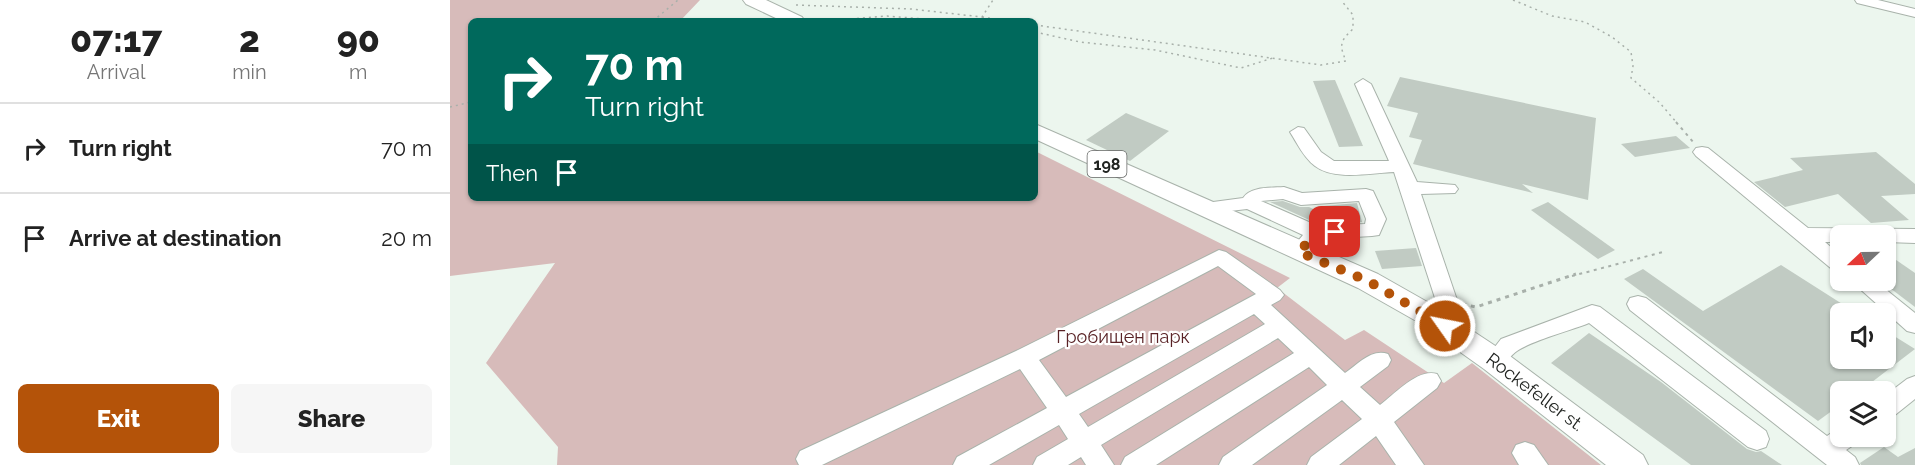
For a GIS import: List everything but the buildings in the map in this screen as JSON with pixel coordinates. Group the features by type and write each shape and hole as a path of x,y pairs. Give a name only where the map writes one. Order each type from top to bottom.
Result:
{"main road":[{"path":"758,3 790,18"},
{"name":"Rockefeller st.","path":"1038,132 1205,208 1308,243 1368,281 1437,307 1495,361 1631,465"}],"street":[{"path":"1862,0 1912,9"},
{"path":"1363,84 1410,188 1437,307"},
{"path":"1298,132 1320,162 1329,167 1342,169 1401,166"},
{"path":"1702,152 1830,257"},
{"path":"1410,188 1449,189"},
{"path":"1205,208 1249,203 1308,243 1372,231 1376,219 1366,195 1301,199 1284,193 1254,196 1249,203"},
{"path":"1804,235 1915,236"},
{"path":"809,459 1024,357 1220,257 1272,295 966,465"},
{"path":"1873,291 1915,325"},
{"path":"1256,303 1379,420 1411,465"},
{"path":"1638,304 1840,451"},
{"path":"1495,361 1509,345 1592,313 1757,439"},
{"path":"1046,465 1280,326"},
{"path":"1134,465 1310,355"},
{"path":"1024,357 1101,465"},
{"path":"1232,465 1380,360"},
{"path":"1320,465 1429,381"},
{"path":"1896,401 1914,389"}],"path":[{"path":"657,18 678,0"},
{"path":"982,17 993,0"},
{"path":"1038,25 1321,65 1346,61 1341,47 1342,39 1353,29 1353,15 1341,0"},
{"path":"1513,0 1552,16 1585,22 1612,37 1631,52 1634,66 1631,78 1659,102 1702,152"},
{"path":"758,3 911,9 988,18"},
{"path":"859,18 880,16 927,18"},
{"path":"1038,33 1080,42 1155,50 1241,68 1275,58"},
{"path":"450,107 468,103"},
{"path":"1437,307 1476,307 1584,272 1663,252"}],"green space":[{"name":"Гробищен парк","path":"450,0 700,0 683,18 468,18 468,201 1038,201 1038,152 1290,278 1277,288 1345,340 1364,330 1444,383 1472,363 1601,465 557,465 558,447 486,363 555,263 450,276"}],"route":[{"path":"1335,232 1316,233 1299,252 1368,281 1445,326"}]}
